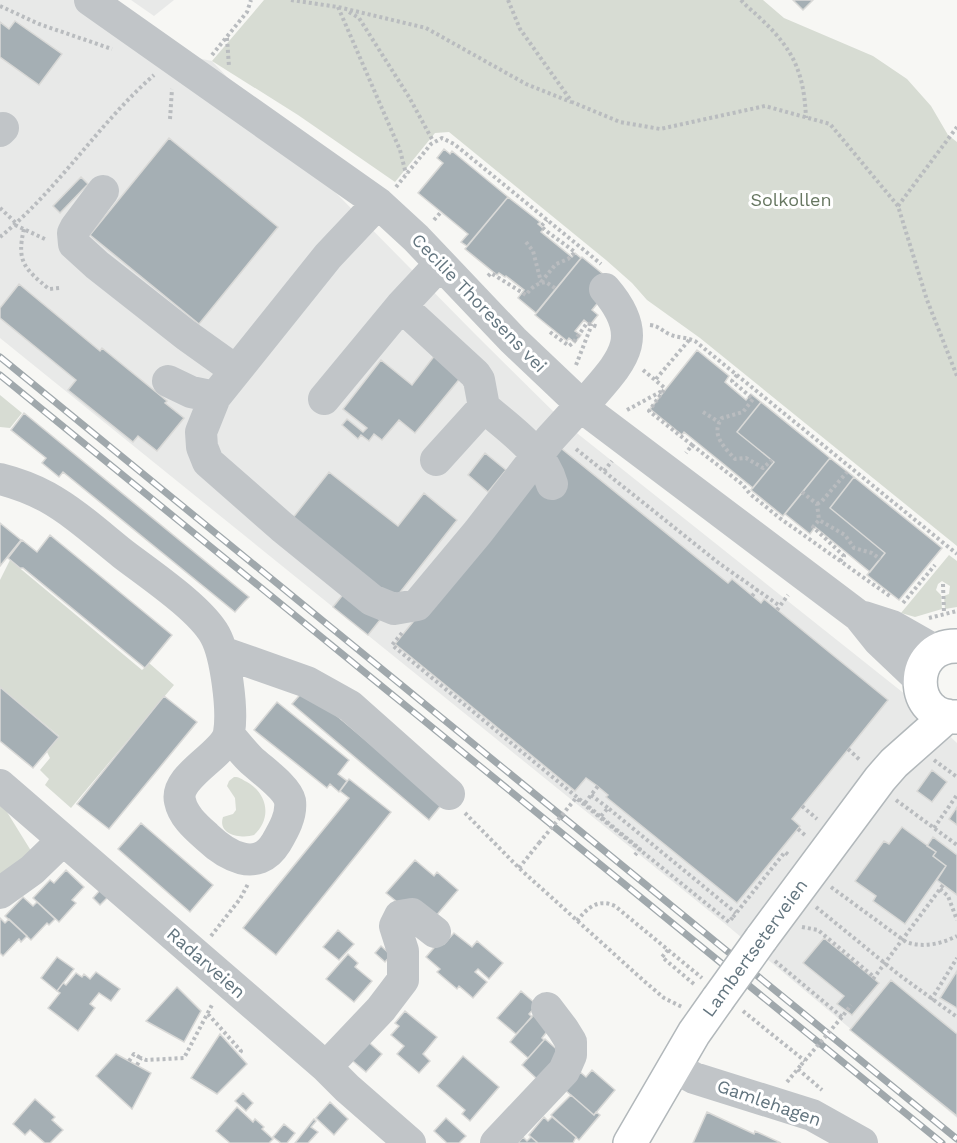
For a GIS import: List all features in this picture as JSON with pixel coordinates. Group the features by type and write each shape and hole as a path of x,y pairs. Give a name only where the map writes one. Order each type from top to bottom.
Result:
{"main road":[{"name":"Lambertseterveien","path":"630,1143 715,1000 937,703 922,668 928,658 950,640"}],"street":[{"name":"Cecilie Thoresens vei","path":"90,0 386,196 440,264 513,340 585,409 860,616 879,641 937,703"},
{"path":"103,191 76,227 73,233 74,244 186,335 235,370"},
{"path":"386,196 328,256 215,397 201,432 202,447 208,462 282,527 372,600 394,609 417,605 478,531 546,470 567,441 585,409"},
{"path":"324,399 401,306 440,264"},
{"path":"546,470 627,346 625,318 607,280"},
{"path":"401,306 476,374 484,407 546,470"},
{"path":"168,381 191,392 215,397"},
{"path":"436,460 484,407"},
{"path":"0,479 26,487 64,508 168,588 202,618 215,635 222,652 229,697 229,735"},
{"name":"Cecilie Thoresens vei","path":"860,616 950,640"},
{"path":"222,652 307,682 350,706 449,794"},
{"name":"Radarveien","path":"0,785 410,1143"},
{"path":"0,893 32,870 63,840"},
{"path":"326,1068 381,1009 403,980 403,951 395,926 400,916 412,914 435,932"},
{"path":"496,1143 564,1071 571,1055 571,1042 547,1008"},
{"name":"Gamlehagen","path":"674,1067 694,1077 802,1112 862,1143"}],"path":[{"path":"208,60 247,12 251,0"},
{"path":"291,0 338,7 426,28 525,84 620,122 660,129 765,106 830,124 898,206 927,300 957,376"},
{"path":"508,0 520,29 572,102"},
{"path":"741,0 750,11 761,18 791,55 800,72 805,92 806,118"},
{"path":"0,6 39,24 110,49 117,48"},
{"path":"338,7 400,150 406,174"},
{"path":"346,9 358,18 409,97 433,141"},
{"path":"227,37 227,54 232,76"},
{"path":"0,237 41,200 112,118 158,72"},
{"path":"170,119 174,83"},
{"path":"898,206 957,127"},
{"path":"386,196 433,141 442,138 454,144 547,220 607,280"},
{"path":"0,208 24,229 64,245 74,244"},
{"path":"495,276 526,295 556,264 568,259 575,252 545,230 542,226 547,220"},
{"path":"24,229 20,244 22,262 29,273 49,289 60,288"},
{"path":"526,242 533,251 541,282"},
{"path":"541,282 546,282 556,289"},
{"path":"550,332 568,346 573,343 587,322 594,325 577,362"},
{"path":"669,334 690,339 957,554"},
{"path":"666,389 658,381 690,339"},
{"path":"737,375 732,381 753,399 744,412 722,418 717,433 719,441 735,459 746,458 763,468 772,460"},
{"path":"626,410 666,389"},
{"path":"666,389 649,411 742,484 750,494 768,508 892,598"},
{"path":"703,412 719,422"},
{"path":"567,441 720,564 758,589 778,608 785,599"},
{"path":"686,453 692,445"},
{"path":"604,471 612,461"},
{"path":"817,504 847,472"},
{"path":"802,492 817,504 819,520"},
{"path":"819,520 813,526 844,556 840,561"},
{"path":"819,520 845,535 854,548 873,553 880,559"},
{"path":"902,606 935,565"},
{"path":"943,584 950,640"},
{"path":"752,596 758,589"},
{"path":"417,605 408,625 392,645 640,849 635,855"},
{"path":"950,640 957,611"},
{"path":"925,619 950,640"},
{"path":"848,749 859,758"},
{"path":"929,756 957,777"},
{"path":"885,774 934,828 957,845"},
{"path":"585,803 598,786"},
{"path":"449,794 519,868 664,998 715,1000"},
{"path":"591,795 736,913"},
{"path":"934,828 957,795"},
{"path":"519,868 576,798 729,922 785,852 791,857"},
{"path":"802,806 818,820"},
{"path":"601,816 608,808"},
{"path":"204,944 240,899 250,876"},
{"path":"762,880 767,884"},
{"path":"823,882 910,944 933,944 957,936"},
{"path":"807,928 818,930 874,978 942,887 957,920"},
{"path":"809,901 898,975 957,1017"},
{"path":"577,921 592,906 609,903 668,950 715,1000"},
{"path":"951,939 957,944"},
{"path":"668,950 662,957 715,1000 805,1061"},
{"path":"931,1000 957,958"},
{"path":"782,967 843,1015"},
{"path":"129,1061 134,1054 146,1060 184,1058 213,1004"},
{"path":"782,1090 851,1005"},
{"path":"208,1014 241,1051 238,1054"},
{"path":"137,1065 141,1058"},
{"path":"799,1067 824,1091"}],"shaded area":[{"path":"0,0 110,0 187,56 212,61 339,196 568,426 906,695 957,743 957,1118 729,927 0,338"},
{"path":"131,0 174,0 154,16"}],"green space":[{"name":"Solkollen","path":"264,0 763,0 784,18 873,56 907,79 931,106 948,135 957,142 957,546 700,338 647,300 606,260 449,132 435,133 395,182 298,115 212,61"},
{"path":"0,395 22,413 10,428 0,427"},
{"path":"949,555 957,561 957,607 945,609 944,596 949,594 950,586 942,581 936,590 941,595 942,609 915,617 901,613"},
{"path":"10,560 142,670 149,663 174,685 71,808 45,785 49,779 40,770 50,758 47,752 59,736 0,687 0,580"},
{"path":"234,777 254,787 263,800 265,814 263,822 254,835 237,836 227,832 222,823 223,817 233,814 236,810 235,798 227,786"},
{"path":"2,804 33,854 0,879 0,806"}],"building":[{"path":"793,0 813,0 803,10"},
{"path":"15,21 62,54 39,85 0,57 0,22 9,29"},
{"path":"169,138 278,227 199,324 90,235"},
{"path":"444,149 450,154 452,151 508,197 467,246 461,242 468,234 418,193 443,163 437,158"},
{"path":"81,177 88,184 60,213 53,206"},
{"path":"508,197 540,222 538,224 544,229 541,232 572,257 575,253 581,258 536,313 518,298 524,290 506,276 499,273 497,275 465,249"},
{"path":"582,257 614,283 592,310 598,315 590,325 584,320 575,331 581,335 575,343 569,338 567,341 535,315"},
{"path":"19,284 100,351 102,348 167,401 165,403 184,418 157,451 138,436 133,442 68,390 76,380 0,318 0,308"},
{"path":"697,350 729,376 725,382 746,400 751,394 761,402 737,432 774,462 753,488 684,432 682,435 650,409"},
{"path":"435,355 462,376 415,433 399,420 382,440 374,434 369,441 361,435 358,439 342,425 347,419 363,432 367,428 343,409 381,360 412,385"},
{"path":"761,402 830,458 783,516 751,490 774,462 737,432"},
{"path":"24,413 249,597 235,612 63,472 59,477 42,463 46,458 11,430"},
{"path":"557,445 728,583 732,579 761,603 764,599 888,700 792,819 800,826 737,903 606,797 608,795 596,785 586,778 575,791 395,644"},
{"path":"485,453 506,470 488,492 468,475"},
{"path":"830,458 854,477 830,508 885,553 870,572 815,527 810,534 785,514"},
{"path":"329,472 398,526 424,493 457,520 394,600 292,519"},
{"path":"854,477 942,548 899,600 867,575 885,553 830,508"},
{"path":"0,523 21,540 0,566"},
{"path":"50,535 172,635 145,668 8,558 22,540 37,552"},
{"path":"345,592 380,620 368,635 333,607"},
{"path":"0,687 59,737 33,768 0,741"},
{"path":"305,689 442,804 429,820 292,704"},
{"path":"164,696 197,722 109,829 77,804"},
{"path":"277,702 349,760 338,774 347,781 339,792 330,784 327,788 254,730"},
{"path":"932,770 947,782 932,802 917,791"},
{"path":"349,779 391,812 276,955 243,928 349,798 340,791"},
{"path":"957,807 957,825 949,819"},
{"path":"141,823 213,885 190,912 118,849"},
{"path":"902,827 936,852 933,856 946,866 905,924 873,901 876,896 855,881 884,841 889,844"},
{"path":"933,837 957,855 957,895 937,880 946,866 933,856 936,852 927,846"},
{"path":"415,860 434,876 437,872 458,890 435,917 407,910 386,893"},
{"path":"66,870 84,887 72,900 76,903 59,922 33,898 50,880 54,883"},
{"path":"101,889 109,896 100,905 93,898"},
{"path":"23,897 33,906 37,902 55,919 49,925 47,923 31,940 5,916"},
{"path":"0,918 5,923 9,919 27,936 21,942 19,939 3,956 0,953"},
{"path":"338,930 354,944 339,960 323,947"},
{"path":"454,933 472,947 477,941 503,963 489,979 478,969 475,972 487,982 473,998 459,986 457,989 437,972 440,969 426,957 440,941 444,944"},
{"path":"824,938 879,983 852,1015 837,1004 844,996 803,963"},
{"path":"381,946 391,955 385,962 375,953"},
{"path":"348,954 358,963 355,967 372,981 354,1002 326,979"},
{"path":"57,957 74,969 57,991 41,978"},
{"path":"957,971 957,1008 940,998"},
{"path":"96,972 120,989 111,1001 99,993 90,1004 95,1008 78,1031 48,1008 60,993 57,991 63,983 66,985 76,973 82,977 84,974 90,979"},
{"path":"891,980 957,1034 957,1116 850,1030"},
{"path":"177,987 201,1011 184,1042 146,1021"},
{"path":"521,991 537,1005 529,1014 532,1017 516,1034 497,1018"},
{"path":"405,1011 437,1037 423,1054 430,1061 419,1073 397,1054 404,1046 391,1035 399,1026 395,1023"},
{"path":"533,1015 549,1029 542,1038 544,1040 528,1058 510,1042"},
{"path":"220,1034 247,1064 217,1094 191,1078"},
{"path":"364,1038 382,1054 366,1072 348,1057"},
{"path":"545,1039 561,1053 537,1079 522,1065"},
{"path":"116,1054 151,1073 132,1109 96,1076"},
{"path":"463,1056 499,1087 470,1121 462,1114 465,1110 437,1086"},
{"path":"592,1070 615,1090 594,1115 565,1090 580,1072 586,1077"},
{"path":"243,1093 253,1103 246,1111 235,1101"},
{"path":"571,1095 594,1115 596,1112 600,1115 579,1140 551,1115"},
{"path":"35,1099 55,1117 52,1120 63,1130 50,1143 45,1143 30,1130 25,1135 13,1124"},
{"path":"330,1102 348,1119 334,1135 316,1118"},
{"path":"237,1107 253,1122 255,1119 264,1127 262,1129 273,1139 269,1143 230,1143 216,1131"},
{"path":"707,1112 754,1134 755,1131 781,1143 693,1143"},
{"path":"544,1117 548,1121 552,1117 576,1137 573,1143 538,1143 531,1137 529,1135"},
{"path":"446,1118 466,1136 459,1143 447,1143 434,1131"},
{"path":"314,1119 316,1121 311,1127 318,1132 308,1143 295,1143"},
{"path":"284,1124 295,1133 287,1143 281,1143 273,1137"},
{"path":"523,1137 527,1141 531,1137 538,1143 518,1143"}],"railway":[{"path":"0,357 957,1139"},
{"path":"0,375 942,1143"}]}
